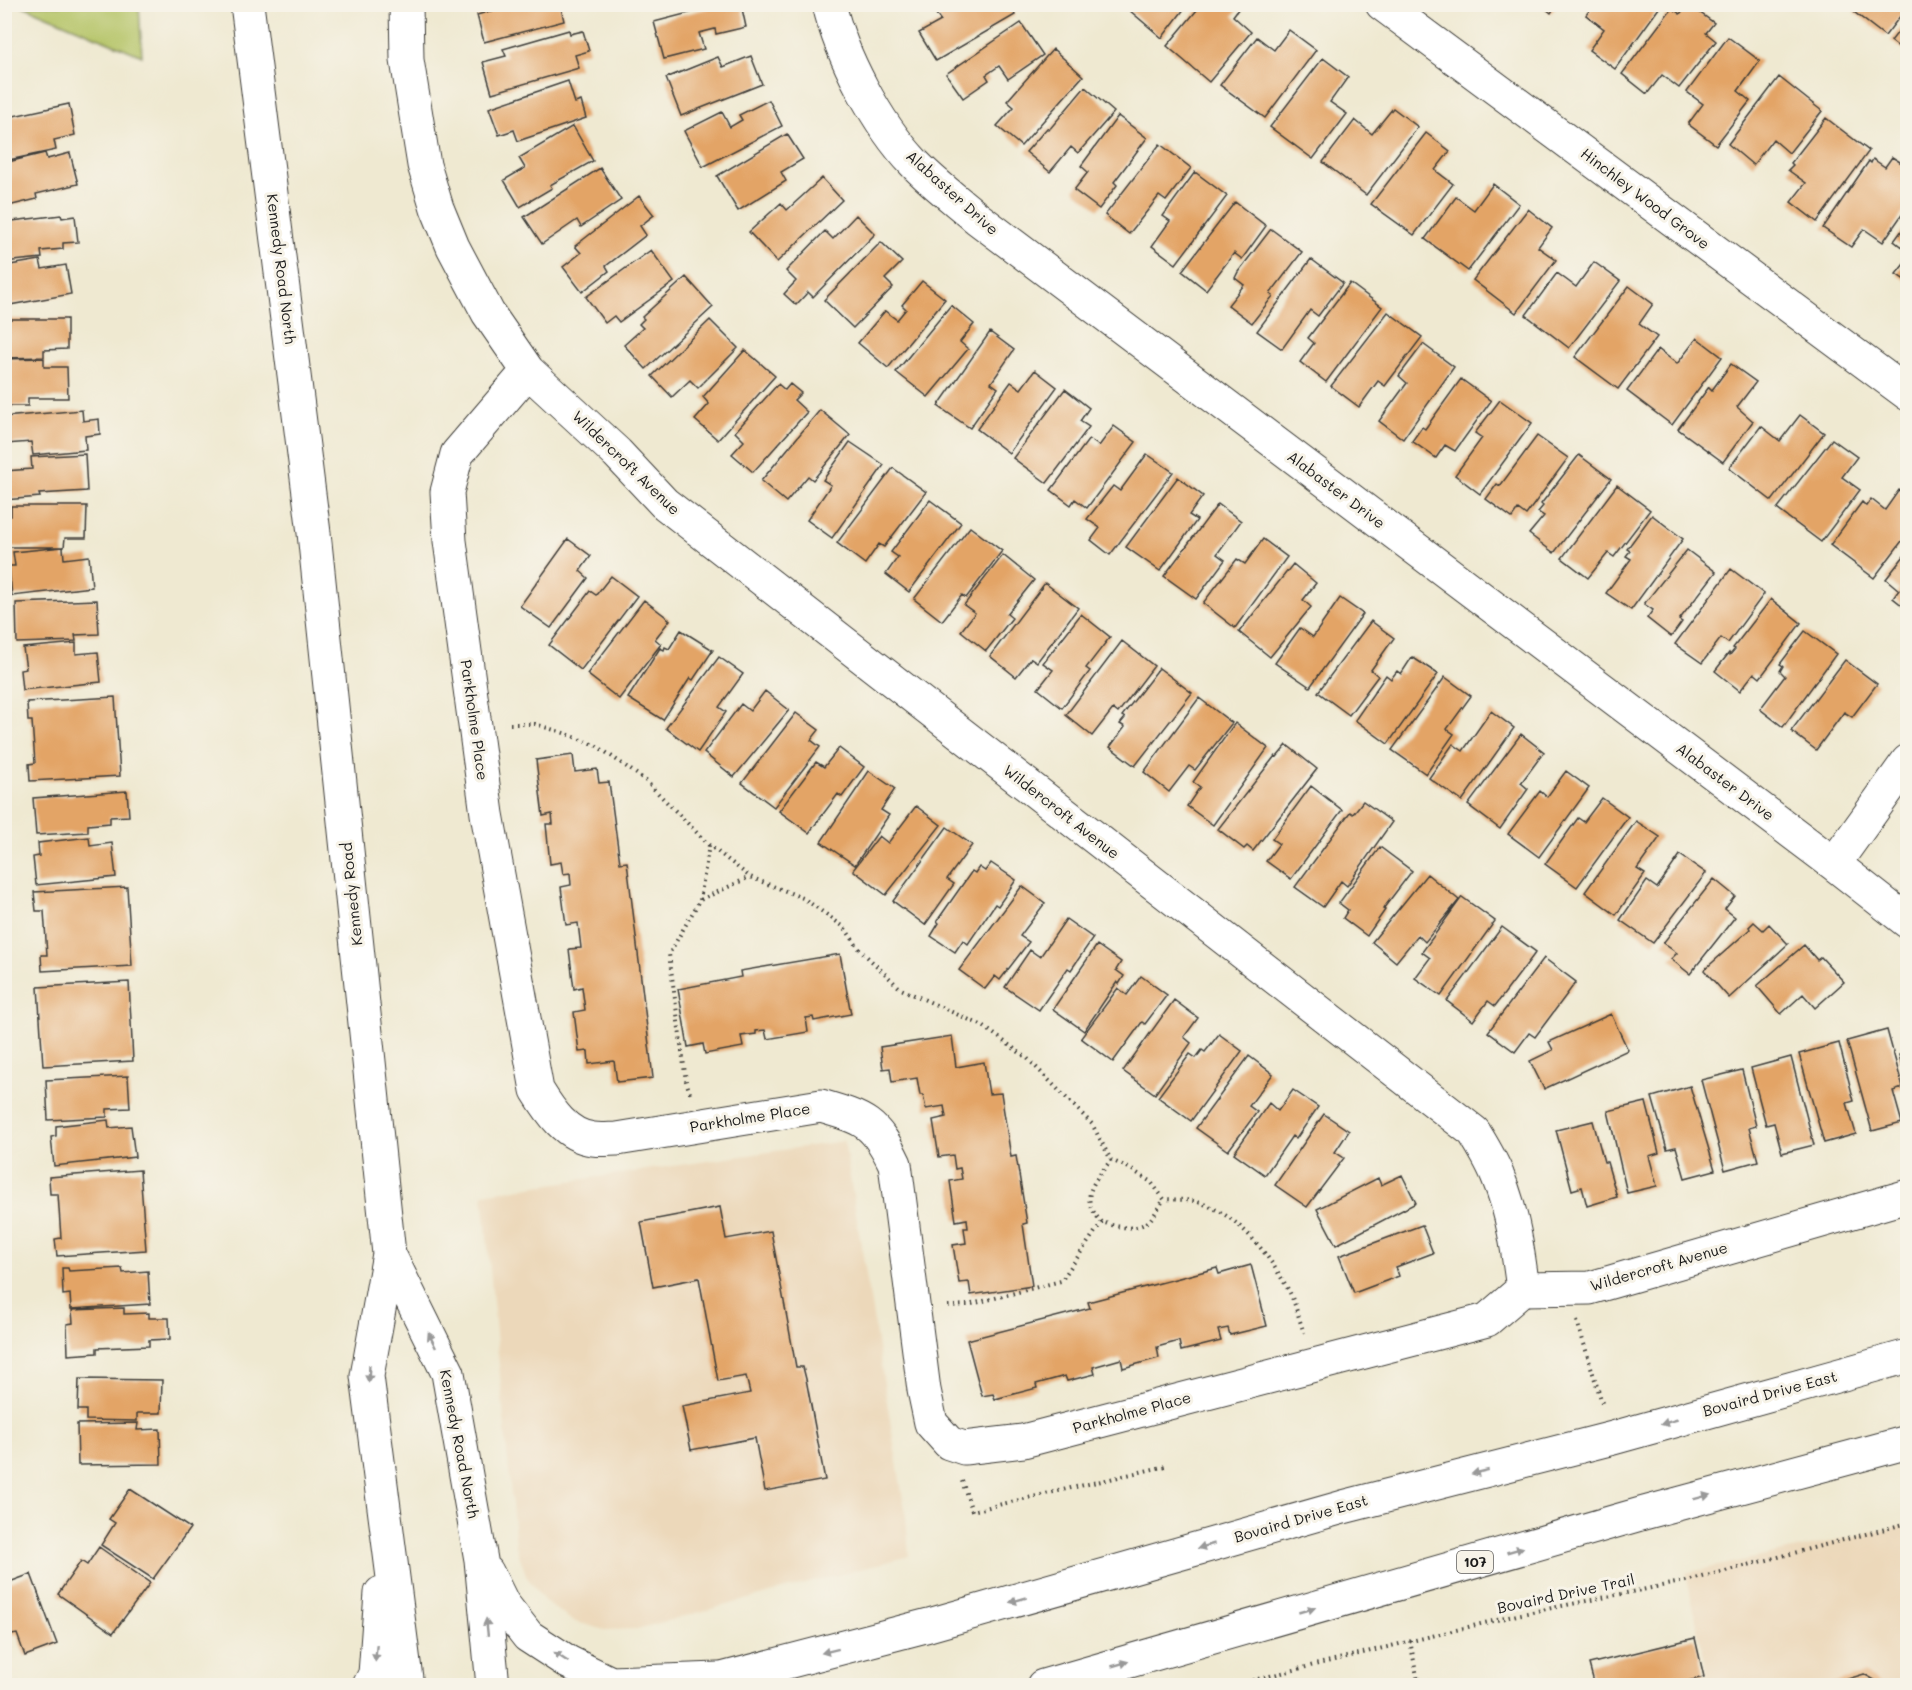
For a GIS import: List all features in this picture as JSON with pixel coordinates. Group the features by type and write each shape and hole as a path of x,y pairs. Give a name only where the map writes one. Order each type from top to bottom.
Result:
{"street":[{"name":"Kennedy Road North","path":"247,4 315,533"},
{"name":"Wildercroft Avenue","path":"406,4 407,60 424,165 437,208 453,247 488,313 528,371 617,453 664,503 1474,1132 1498,1177 1510,1213 1517,1238 1523,1289 1590,1288 1908,1196"},
{"name":"Alabaster Drive","path":"829,4 834,28 869,102 884,126 914,163 977,218 1908,922"},
{"name":"Hinchley Wood Grove","path":"1382,4 1908,394"},
{"name":"Parkholme Place","path":"528,371 457,454 447,492 450,540 487,814 537,1090 555,1118 591,1139 617,1139 821,1106 848,1114 872,1126 885,1143 895,1164 924,1390 931,1423 949,1443 964,1448 1023,1441 1487,1320 1523,1289"},
{"name":"Kennedy Road","path":"315,533 389,1254"},
{"path":"1834,864 1908,761"},
{"name":"Kennedy Road North","path":"389,1254 448,1374 481,1560 493,1686"},
{"path":"389,1254 367,1376 407,1686"},
{"name":"Bovaird Drive East","path":"481,1560 503,1604 528,1635 568,1662 611,1683 707,1682 929,1625 1343,1507 1613,1438 1908,1356"},
{"name":"107","path":"1043,1686 1644,1513 1908,1442"},
{"path":"369,1686 375,1674 386,1532"}],"path":[{"path":"475,728 498,724 535,724 597,746 645,780 709,845 750,878 803,898 844,927 860,950 901,989 983,1026 1027,1058 1092,1124 1111,1160 1151,1182 1164,1199 1199,1202 1223,1213 1240,1226 1266,1256 1289,1291 1316,1364"},
{"path":"699,1126 686,1080 669,954 700,900 709,845"},
{"path":"700,900 750,878"},
{"path":"1111,1160 1089,1191 1092,1208 1102,1222 1117,1227 1134,1227 1149,1222 1164,1199"},
{"path":"913,1308 968,1305 1061,1281 1102,1222"},
{"path":"1568,1289 1613,1438"},
{"path":"949,1443 972,1511 1166,1466"},
{"name":"Bovaird Drive Trail","path":"1229,1686 1517,1615 1691,1580 1908,1523"},
{"path":"1410,1641 1419,1686"}],"shaded area":[{"path":"844,1141 906,1517 909,1556 637,1629 605,1630 573,1621 546,1603 527,1577 516,1546 483,1194"},
{"path":"1907,1525 1907,1685 1710,1685 1686,1573"}],"green space":[{"path":"21,5 139,5 142,56"}],"building":[{"path":"500,4 560,4 564,21 484,42 477,15 501,8"},
{"path":"741,4 746,27 716,34 715,29 699,33 704,49 664,59 654,22 708,8 707,6"},
{"path":"951,4 1009,4 1015,15 936,61 919,33 941,21 936,14"},
{"path":"1122,4 1188,4 1162,38"},
{"path":"1202,4 1242,4 1233,16 1251,32 1209,82 1167,46"},
{"path":"1540,4 1557,4 1551,13"},
{"path":"1594,4 1662,4 1615,69 1589,50 1604,29 1586,15"},
{"path":"1688,4 1714,23 1706,33 1716,41 1679,88 1662,75 1647,94 1622,74 1672,8 1680,14"},
{"path":"1860,4 1908,4 1908,6 1885,36 1854,12"},
{"path":"1908,19 1908,54 1891,41"},
{"path":"1021,23 1043,55 1008,79 999,66 986,75 989,80 963,98 946,74"},
{"path":"569,30 570,34 583,31 589,51 575,55 579,68 492,93 483,62 506,56 503,49"},
{"path":"1289,30 1316,50 1265,118 1220,85 1257,37 1274,50"},
{"path":"1728,37 1760,61 1738,91 1750,101 1716,145 1688,124 1703,104 1687,92"},
{"path":"1053,49 1083,76 1021,146 997,126 1014,107 1007,101"},
{"path":"751,56 762,84 681,116 666,78 718,57 723,67"},
{"path":"1323,58 1348,77 1330,102 1347,114 1313,159 1270,127"},
{"path":"1779,77 1822,111 1789,153 1773,139 1753,165 1728,144"},
{"path":"568,81 575,103 581,101 586,118 518,141 514,130 499,135 489,108"},
{"path":"1085,87 1114,112 1078,153 1071,147 1050,172 1026,152 1047,128 1049,130"},
{"path":"769,100 782,126 703,167 684,131 722,112 730,127 742,120 739,115"},
{"path":"69,104 75,135 54,140 56,150 4,161 4,118"},
{"path":"1393,108 1418,127 1366,195 1323,162 1355,120 1372,134"},
{"path":"1118,116 1147,138 1114,182 1117,185 1099,209 1074,190 1088,172 1081,166"},
{"path":"1826,118 1869,151 1817,222 1791,202 1806,183 1788,170"},
{"path":"573,126 593,161 550,185 552,188 520,207 504,180 525,168 519,158"},
{"path":"1426,133 1450,151 1435,170 1453,184 1414,235 1371,204"},
{"path":"787,134 803,159 781,172 786,181 738,211 717,176"},
{"path":"1160,144 1191,168 1166,201 1159,196 1129,234 1105,215"},
{"path":"45,153 47,159 70,153 78,184 36,194 37,199 4,207 4,163"},
{"path":"1892,157 1908,167 1908,206 1883,242 1864,229 1851,247 1823,228 1869,161 1871,163 1873,159 1885,167"},
{"path":"600,168 621,200 581,227 577,220 542,244 524,217"},
{"path":"1195,172 1227,196 1176,264 1152,246 1170,221 1163,216"},
{"path":"822,178 842,200 777,262 749,232 781,203 787,210"},
{"path":"1493,184 1519,204 1468,271 1425,239 1456,197 1474,210"},
{"path":"639,196 654,215 640,226 646,235 606,266 609,271 582,292 563,267 581,253 575,246"},
{"path":"1235,202 1266,226 1242,259 1234,253 1206,290 1182,271"},
{"path":"1528,209 1552,228 1538,247 1556,260 1516,313 1473,280"},
{"path":"61,215 62,218 75,216 78,242 63,243 63,249 41,251 42,258 4,262 4,222"},
{"path":"856,215 875,234 813,297 808,292 796,305 784,294 796,281 786,271 825,231 833,239"},
{"path":"1908,222 1908,252 1894,241"},
{"path":"1271,229 1302,252 1270,294 1273,296 1252,323 1228,305 1244,285 1235,278 1238,272"},
{"path":"881,242 902,262 885,279 893,287 853,328 824,300"},
{"path":"651,250 674,282 619,322 614,316 605,323 586,297"},
{"path":"1311,259 1343,283 1318,316 1310,310 1282,349 1257,331"},
{"path":"1908,259 1908,282 1896,274"},
{"path":"40,260 42,269 66,265 71,294 4,306 4,266"},
{"path":"1594,262 1620,281 1569,348 1526,315 1557,273 1576,287"},
{"path":"686,277 713,307 646,369 624,345 643,328 639,324 644,319 642,317"},
{"path":"922,281 945,299 888,368 858,343 885,311 897,320 906,309 902,305"},
{"path":"1350,283 1382,307 1326,382 1300,362 1314,343 1308,338"},
{"path":"1629,286 1653,304 1639,324 1657,337 1618,389 1575,357"},
{"path":"951,305 974,324 960,342 968,349 928,397 896,372"},
{"path":"1388,312 1422,337 1385,386 1378,381 1359,407 1331,386"},
{"path":"5,319 67,319 67,349 44,350 44,357 5,358"},
{"path":"710,320 738,348 698,388 690,380 672,397 652,376"},
{"path":"990,332 1014,350 991,383 998,388 970,428 938,406"},
{"path":"1697,338 1722,357 1672,425 1627,391 1658,349 1677,364"},
{"path":"1423,344 1454,367 1403,439 1379,421 1407,383 1399,376"},
{"path":"745,350 775,376 718,440 695,420 709,404 703,397"},
{"path":"44,358 44,367 67,367 68,398 28,398 28,406 4,406 4,359"},
{"path":"1731,364 1756,382 1737,407 1753,421 1723,462 1678,429 1709,387 1712,390"},
{"path":"1035,370 1057,387 1009,453 977,429 1011,382 1021,389"},
{"path":"1461,379 1491,401 1455,451 1445,445 1436,458 1412,441 1422,427 1425,429"},
{"path":"778,384 785,390 790,384 801,393 794,400 807,412 753,472 732,454 744,441 735,432"},
{"path":"1065,389 1089,408 1080,421 1089,427 1047,483 1013,458"},
{"path":"1500,400 1532,423 1480,494 1455,475 1482,438 1475,433"},
{"path":"82,410 83,421 99,419 100,434 85,436 86,450 33,455 31,442 6,444 4,417"},
{"path":"820,410 850,435 813,480 808,476 786,502 761,481"},
{"path":"1800,415 1824,433 1772,501 1729,468 1761,426 1780,441"},
{"path":"1114,426 1136,442 1087,508 1075,499 1071,505 1051,490 1089,439 1099,446"},
{"path":"1537,436 1568,458 1526,515 1518,509 1512,518 1486,499 1497,484 1500,486"},
{"path":"1832,439 1857,457 1842,477 1860,490 1821,542 1777,509"},
{"path":"850,442 884,465 832,538 807,520 831,485 823,480"},
{"path":"85,454 87,491 39,494 40,497 4,500 4,471 32,469 31,457"},
{"path":"1147,454 1173,472 1110,555 1091,540 1100,528 1087,519 1113,486 1120,491"},
{"path":"1579,455 1611,479 1554,553 1529,534 1544,516 1538,512 1543,506 1541,504"},
{"path":"893,468 926,492 884,547 879,544 865,564 837,543"},
{"path":"1178,477 1203,496 1189,515 1197,520 1160,571 1126,547"},
{"path":"1617,485 1650,510 1614,557 1608,553 1588,578 1562,558"},
{"path":"1899,490 1908,497 1908,533 1874,578 1830,545 1862,502 1866,506 1871,499 1885,510"},
{"path":"930,500 961,523 909,592 886,574 898,557 891,552"},
{"path":"1218,504 1241,521 1217,554 1225,560 1196,599 1164,576"},
{"path":"11,506 87,506 86,538 65,538 64,547 4,547 4,516 11,516"},
{"path":"1652,515 1683,539 1631,610 1606,593 1631,559 1626,556 1630,551 1627,549"},
{"path":"970,527 1002,551 966,598 962,595 942,621 914,599"},
{"path":"568,539 591,556 580,571 588,578 551,628 520,606"},
{"path":"1263,539 1287,557 1235,628 1203,603 1237,559 1245,564"},
{"path":"63,547 64,559 89,556 92,587 12,596 9,566 15,566 13,552"},
{"path":"1687,550 1716,572 1679,620 1682,622 1671,637 1647,618 1653,610 1644,604"},
{"path":"1908,551 1908,610 1893,598 1899,590 1886,579"},
{"path":"1003,555 1034,580 1007,614 1012,618 986,651 961,631 975,613 964,605"},
{"path":"1293,564 1316,583 1303,600 1311,607 1270,657 1239,632"},
{"path":"1731,569 1764,594 1728,643 1721,638 1702,663 1675,644"},
{"path":"611,576 637,596 581,670 549,645 590,591 596,595"},
{"path":"1045,583 1078,608 1037,662 1031,658 1016,677 990,656"},
{"path":"1340,598 1363,614 1310,687 1275,663 1300,628 1313,637"},
{"path":"1771,599 1801,623 1760,678 1754,673 1740,691 1715,671 1735,649 1733,648"},
{"path":"97,600 99,634 75,635 76,641 17,643 16,603"},
{"path":"644,600 670,620 655,639 661,644 619,699 587,674"},
{"path":"1081,614 1110,637 1086,668 1090,671 1062,708 1038,689 1053,670 1043,663"},
{"path":"1371,621 1394,638 1371,670 1378,676 1349,715 1318,692"},
{"path":"681,630 713,650 693,680 690,678 663,720 628,698 660,648 669,649"},
{"path":"1805,631 1836,654 1783,727 1760,709 1785,676 1780,671 1783,666 1780,664"},
{"path":"1122,641 1154,666 1118,713 1113,709 1092,736 1066,715"},
{"path":"76,643 76,654 98,652 101,682 22,690 20,670 26,669 23,648"},
{"path":"719,657 743,674 719,707 726,712 698,752 666,728"},
{"path":"1412,657 1438,674 1388,744 1355,720 1386,675 1391,679 1397,671 1401,674"},
{"path":"1845,660 1877,684 1852,717 1844,712 1816,750 1791,731"},
{"path":"1159,668 1192,693 1135,766 1110,747 1125,727 1120,724 1125,718 1122,716"},
{"path":"1445,677 1471,696 1447,729 1454,734 1426,774 1392,750"},
{"path":"765,691 789,710 734,777 704,753 741,704 750,711"},
{"path":"115,697 120,776 30,781 29,764 35,763 32,721 28,721 27,702"},
{"path":"1199,698 1232,723 1195,770 1189,766 1169,792 1144,772"},
{"path":"1491,711 1514,728 1462,801 1429,778 1453,744 1463,751"},
{"path":"796,713 819,730 811,740 820,747 774,807 742,783"},
{"path":"1235,723 1268,748 1213,825 1187,806 1200,787 1193,782"},
{"path":"1521,734 1544,752 1521,783 1528,789 1500,829 1468,805"},
{"path":"1287,745 1317,769 1253,851 1247,846 1244,849 1218,829 1275,756 1277,757"},
{"path":"839,748 864,767 842,797 838,794 809,833 779,811 816,762 824,767"},
{"path":"573,755 575,772 597,769 599,783 609,782 620,863 627,862 653,1078 617,1082 614,1061 589,1064 588,1051 579,1052 574,1012 585,1010 582,987 574,989 569,949 581,948 578,923 566,925 561,887 571,885 570,873 563,874 561,862 550,864 546,824 553,824 552,814 543,816 536,760"},
{"path":"869,771 895,789 881,810 889,815 855,865 821,842"},
{"path":"1566,771 1589,788 1539,857 1508,834 1540,791 1547,797"},
{"path":"1311,786 1342,810 1291,879 1266,861 1279,844 1272,839"},
{"path":"127,791 129,816 110,817 110,823 88,825 88,832 36,835 33,798"},
{"path":"1602,798 1628,817 1577,887 1545,864 1578,818 1584,822"},
{"path":"1363,801 1392,822 1347,886 1341,881 1323,907 1295,887 1350,812 1353,814"},
{"path":"916,806 941,825 886,895 853,870 879,836 888,843"},
{"path":"1636,821 1660,837 1637,869 1645,874 1616,915 1585,892"},
{"path":"947,827 972,845 947,879 954,884 925,925 893,901"},
{"path":"89,837 90,846 112,843 116,877 36,885 33,857 39,856 38,843"},
{"path":"1380,847 1412,871 1383,909 1385,910 1367,936 1343,918 1348,910 1339,903"},
{"path":"1680,855 1706,873 1653,943 1620,920 1647,881 1657,888"},
{"path":"991,863 1016,880 998,906 995,904 968,944 963,940 955,952 931,936 939,923 937,921 972,871 975,873 979,867 985,871"},
{"path":"1427,874 1459,900 1425,942 1418,935 1396,962 1372,942"},
{"path":"1714,879 1735,896 1725,909 1735,917 1690,974 1671,959 1677,953 1663,943"},
{"path":"1022,886 1045,903 1020,936 1029,942 1000,980 995,976 985,989 959,970"},
{"path":"127,887 132,966 42,971 41,955 47,955 44,911 36,911 34,892"},
{"path":"1462,897 1495,921 1441,996 1415,978 1430,958 1422,952"},
{"path":"1066,919 1093,938 1071,970 1068,968 1039,1010 1005,987 1030,950 1040,957"},
{"path":"1754,922 1763,930 1769,924 1788,944 1729,998 1704,970 1750,929 1749,927"},
{"path":"1502,927 1536,952 1495,1006 1488,1001 1473,1021 1447,1001"},
{"path":"1097,945 1121,962 1116,970 1124,976 1119,984 1117,982 1084,1031 1053,1009"},
{"path":"1804,945 1817,960 1821,957 1844,982 1815,1008 1803,994 1781,1014 1757,986"},
{"path":"840,954 851,1014 814,1021 813,1017 806,1018 808,1032 767,1039 765,1030 756,1031 756,1034 741,1036 743,1047 705,1054 703,1044 688,1047 678,989 741,977 740,971"},
{"path":"1544,958 1576,982 1535,1037 1529,1033 1515,1052 1488,1032"},
{"path":"1141,976 1167,995 1145,1024 1142,1022 1113,1062 1081,1038 1118,988 1127,995"},
{"path":"129,982 133,1061 43,1066 38,987"},
{"path":"1174,1000 1198,1018 1184,1037 1191,1043 1155,1094 1123,1071"},
{"path":"1611,1014 1628,1050 1544,1089 1530,1061 1553,1050 1549,1042"},
{"path":"1887,1030 1903,1088 1893,1091 1902,1123 1872,1131 1847,1041"},
{"path":"1219,1034 1242,1051 1191,1121 1158,1097 1190,1054 1196,1058 1202,1050 1205,1052"},
{"path":"952,1036 956,1067 984,1062 989,1094 1001,1093 1011,1157 1016,1156 1027,1223 1023,1224 1032,1286 971,1295 969,1282 959,1283 953,1245 966,1243 964,1228 968,1228 967,1219 956,1221 950,1181 962,1179 960,1168 955,1169 953,1155 939,1157 933,1120 946,1117 944,1106 926,1109 923,1095 920,1095 917,1078 892,1082 890,1068 883,1069 880,1047"},
{"path":"1839,1043 1854,1101 1847,1103 1856,1134 1824,1143 1799,1054"},
{"path":"1908,1053 1908,1083 1907,1083 1899,1055"},
{"path":"1249,1056 1273,1074 1249,1106 1257,1112 1228,1151 1196,1128"},
{"path":"1791,1057 1814,1145 1782,1153 1774,1123 1766,1125 1751,1068"},
{"path":"1742,1070 1756,1126 1749,1128 1758,1161 1725,1170 1701,1080"},
{"path":"128,1076 130,1108 107,1109 107,1117 48,1120 46,1080"},
{"path":"1690,1086 1715,1170 1685,1178 1676,1147 1667,1149 1652,1097"},
{"path":"1293,1090 1318,1107 1296,1139 1292,1136 1265,1175 1234,1153 1269,1103 1278,1111"},
{"path":"1646,1102 1659,1153 1649,1156 1657,1186 1627,1193 1608,1111"},
{"path":"1324,1114 1349,1131 1335,1152 1344,1158 1307,1207 1275,1185"},
{"path":"108,1120 109,1128 131,1126 135,1157 54,1166 51,1137 56,1136 56,1126"},
{"path":"1593,1121 1604,1162 1607,1162 1617,1197 1587,1206 1582,1187 1572,1190 1556,1130"},
{"path":"140,1170 146,1250 57,1256 55,1239 61,1238 58,1194 50,1194 49,1177"},
{"path":"1402,1175 1416,1203 1336,1245 1317,1209 1378,1178 1381,1185"},
{"path":"720,1207 726,1239 771,1231 796,1367 803,1367 825,1480 765,1491 755,1438 691,1450 682,1406 750,1393 746,1376 718,1381 699,1278 653,1287 641,1222"},
{"path":"1422,1225 1433,1253 1396,1267 1399,1276 1354,1293 1339,1256"},
{"path":"1251,1265 1267,1326 1230,1335 1228,1328 1218,1330 1221,1341 1181,1351 1179,1341 1157,1347 1159,1358 1123,1368 1121,1359 1093,1367 1095,1374 1067,1381 1065,1376 1036,1384 1037,1388 995,1399 993,1394 982,1396 967,1340 1090,1308 1088,1302 1217,1268 1219,1274"},
{"path":"62,1268 68,1268 69,1271 122,1268 123,1273 148,1271 150,1304 71,1309 70,1294 63,1295"},
{"path":"124,1308 124,1314 149,1313 149,1318 169,1318 170,1339 149,1340 149,1346 97,1348 97,1353 68,1355 67,1324 73,1323 72,1310"},
{"path":"79,1379 162,1380 161,1413 137,1413 137,1421 86,1420 86,1410 78,1410"},
{"path":"138,1423 137,1430 160,1429 161,1464 78,1465 77,1424"},
{"path":"130,1489 190,1528 153,1579 101,1545 115,1523 109,1519"},
{"path":"99,1547 150,1583 113,1633 58,1594 81,1561 87,1565"},
{"path":"31,1574 57,1644 25,1656 17,1634 12,1635 4,1615 4,1584"},
{"path":"1695,1638 1704,1677 1668,1686 1595,1686 1589,1664"},
{"path":"1864,1674 1885,1686 1828,1686 1828,1685"}]}
